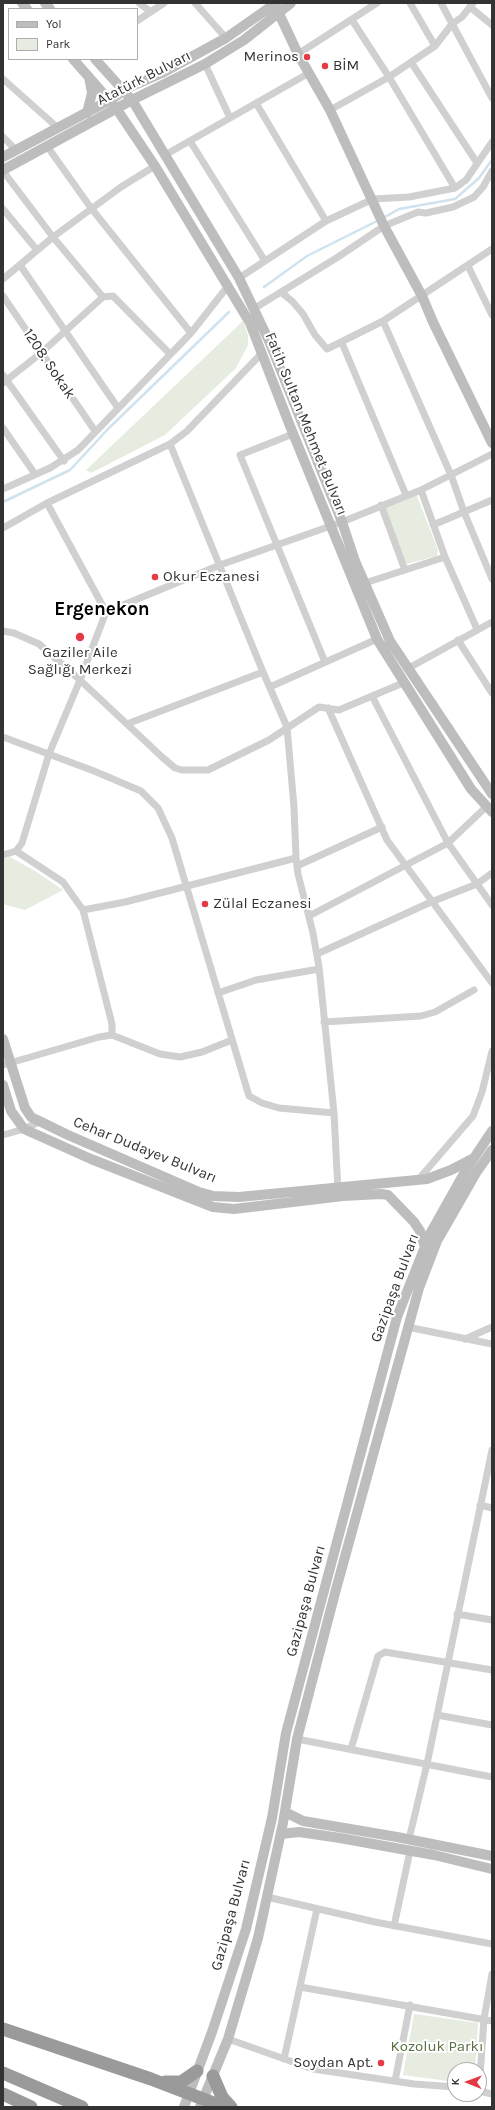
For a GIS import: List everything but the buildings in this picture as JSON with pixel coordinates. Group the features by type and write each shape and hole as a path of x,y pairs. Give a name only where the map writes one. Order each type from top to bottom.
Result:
{"highway":[{"path":"3,2029 151,2079 189,2094 201,2103 224,2107"},
{"path":"151,2079 170,2083 181,2082 198,2071"},
{"path":"3,2073 82,2107"},
{"path":"213,2076 222,2097 230,2107"},
{"path":"3,2094 31,2107"}],"street":[{"path":"139,3 151,12"},
{"path":"138,20 164,3"},
{"path":"195,3 226,38"},
{"name":"Atatürk Bulvarı","path":"3,170 47,146 113,104 130,87 162,73 226,38 276,6 291,3"},
{"path":"298,54 377,3"},
{"path":"410,3 435,46"},
{"path":"441,3 492,98"},
{"path":"330,110 389,77 435,46 452,24 462,17 471,5 492,25"},
{"path":"276,6 298,54 330,110 384,226 422,296 433,322 492,443"},
{"name":"Atatürk Bulvarı","path":"3,157 87,113 113,104 132,100 205,64 244,40 276,6"},
{"path":"352,20 389,77 455,188"},
{"name":"Fatih Sultan Mehmet Bulvarı","path":"74,60 113,104 155,166 250,323 293,434 377,639 471,789 489,809"},
{"name":"Fatih Sultan Mehmet Bulvarı","path":"96,60 132,100 239,278 255,308 390,642 492,794"},
{"path":"411,62 477,163"},
{"path":"205,64 230,118"},
{"path":"165,155 309,73"},
{"path":"87,113 92,88 88,75"},
{"path":"3,79 58,128"},
{"path":"256,103 326,221"},
{"path":"3,137 16,150"},
{"path":"190,141 265,261"},
{"path":"239,278 326,221 373,200 409,198 455,188 466,180 492,142"},
{"path":"47,146 91,208 190,333"},
{"path":"3,279 37,250 91,208 155,166"},
{"path":"3,170 53,238 102,297"},
{"path":"255,308 384,226 418,212 426,213 453,207 470,199 483,187 492,171"},
{"path":"3,209 37,250"},
{"path":"281,292 293,302 315,335 327,349 342,343 382,321 492,249"},
{"path":"20,264 118,408"},
{"path":"468,266 492,315"},
{"path":"3,489 64,461 78,450 190,333 228,286"},
{"name":"1208. Sokak","path":"3,296 96,431"},
{"path":"64,461 4,380 41,353 102,297 113,296 170,354"},
{"path":"382,321 451,474 464,512 489,565 492,579"},
{"path":"342,343 406,495"},
{"path":"3,528 47,503 170,444 187,431 262,353"},
{"path":"3,428 6,437 35,474"},
{"path":"293,434 240,455 276,546 325,662"},
{"path":"170,444 287,727 294,807 296,862 309,916 319,969 334,1113 338,1197"},
{"path":"3,855 16,851 22,843 48,754 80,680 106,612 220,565 342,522 421,490 492,454"},
{"path":"421,490 445,557 477,629"},
{"path":"433,525 492,500"},
{"path":"47,503 106,612"},
{"path":"381,505 405,570"},
{"path":"365,583 445,557"},
{"path":"407,669 492,622"},
{"path":"3,631 14,633 39,644 175,768 191,771 208,770 269,740 319,707 339,710 404,683"},
{"path":"270,687 377,639"},
{"path":"458,640 492,692"},
{"path":"127,724 263,672"},
{"path":"372,696 448,843 492,905"},
{"path":"328,708 387,840 431,902 492,983"},
{"path":"3,737 141,791 158,808 172,838 249,1096 262,1103 279,1108 334,1113"},
{"path":"309,916 448,843 489,809"},
{"path":"83,910 296,862 382,828"},
{"path":"16,851 63,882 83,910 112,1024 112,1036"},
{"path":"316,954 431,902 477,884 492,873"},
{"path":"218,993 256,980 319,969"},
{"path":"324,1022 421,1016 435,1012 474,990"},
{"path":"6,1064 99,1037 112,1036 160,1054 180,1057 202,1052 232,1040"},
{"name":"Cehar Dudayev Bulvarı","path":"3,1039 6,1064 25,1108 31,1117 39,1122 199,1192 213,1196 239,1197 338,1186 418,1180 451,1170 474,1158"},
{"path":"418,1180 473,1116 482,1092 492,1051"},
{"path":"3,1085 11,1111 24,1129"},
{"path":"3,1135 24,1129 39,1122"},
{"name":"Cehar Dudayev Bulvarı","path":"24,1129 91,1159 213,1207 234,1209 338,1197 380,1194 388,1195 414,1222 420,1231 425,1247"},
{"name":"Gazipaşa Bulvarı","path":"184,2107 198,2071 246,1929 272,1818 288,1726 397,1317 430,1234 492,1130"},
{"name":"Gazipaşa Bulvarı","path":"201,2103 228,2039 258,1938 281,1834 297,1739 407,1327 419,1288 437,1241 476,1173 492,1150"},
{"path":"407,1327 492,1344"},
{"path":"466,1338 492,1327"},
{"path":"409,1839 427,1764 492,1450"},
{"path":"480,1505 492,1508"},
{"path":"457,1614 492,1620"},
{"path":"351,1749 378,1656 385,1652 492,1670"},
{"path":"437,1715 492,1726"},
{"path":"297,1739 492,1777"},
{"path":"285,1812 303,1821 409,1839 492,1856"},
{"path":"281,1834 299,1832 410,1851 492,1869"},
{"path":"394,1926 410,1851"},
{"path":"267,1897 394,1926 492,1944"},
{"path":"284,2059 317,1909"},
{"path":"483,2062 492,1974"},
{"path":"300,1987 410,2005 488,2020"},
{"path":"395,2081 410,2005"},
{"path":"228,2039 313,2069 395,2081 447,2086"}],"green space":[{"path":"243,321 248,335 248,345 236,368 165,435 91,473 86,470"},
{"path":"415,491 438,550 437,556 406,564 383,505"},
{"path":"10,857 35,871 63,890 25,910 3,904 3,859"},
{"name":"Kozoluk Parkı","path":"414,2014 478,2023 476,2062 447,2062 447,2081 403,2075"}],"waterway":[{"path":"383,218 399,209 455,199 479,178 492,160"},
{"path":"264,287 307,256 379,220"},
{"path":"3,502 70,470 108,429 229,312"}],"place":[{"name":"Merinos","path":"307,57"},
{"name":"BİM","path":"325,66"},
{"name":"Okur Eczanesi","path":"155,577"},
{"name":"Gaziler Aile Sağlığı Merkezi","path":"80,637"},
{"name":"Zülal Eczanesi","path":"205,904"},
{"name":"Soydan Apt.","path":"381,2063"}],"district":[{"name":"Ergenekon","path":"102,610"}]}
